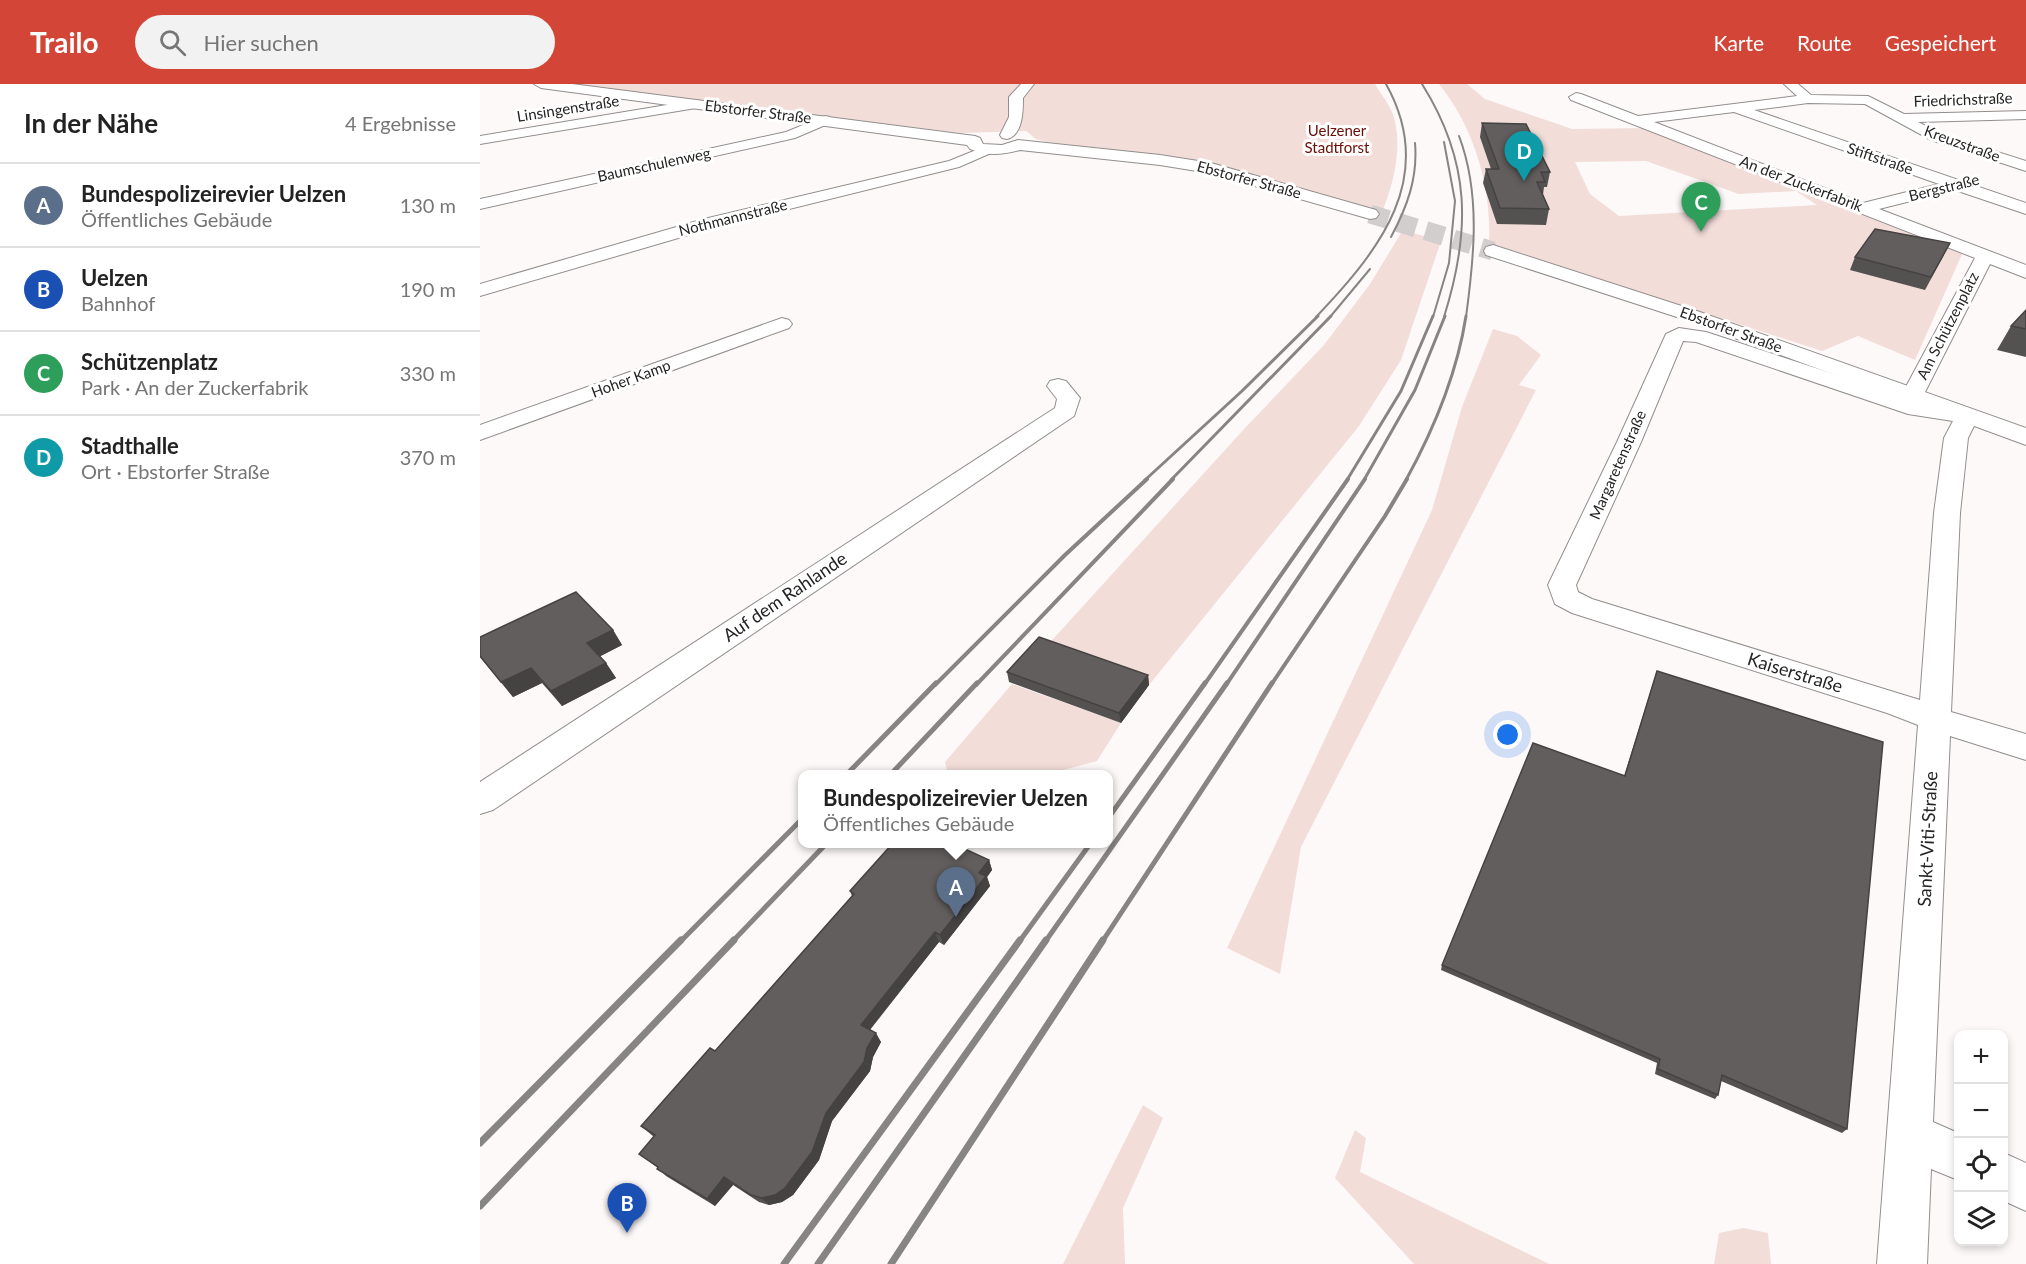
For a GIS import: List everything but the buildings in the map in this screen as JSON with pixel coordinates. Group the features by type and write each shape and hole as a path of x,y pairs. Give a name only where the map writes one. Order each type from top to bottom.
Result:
{"main road":[{"name":"Ebstorfer Straße","path":"541,84 825,120 1004,149 1012,140 1160,160 1210,168 1370,214"},
{"name":"Ebstorfer Straße","path":"1493,251 1690,315 2026,437"}],"street":[{"path":"1012,140 1016,117 1016,97 1028,84"},
{"path":"1790,84 1808,99"},
{"name":"An der Zuckerfabrik","path":"1576,97 2026,272"},
{"path":"1637,120 1808,99"},
{"name":"Kreuzstraße","path":"1808,99 1868,100 1936,137 2026,167"},
{"name":"Linsingenstraße","path":"480,140 697,104"},
{"name":"Stiftstraße","path":"1735,108 2026,209"},
{"name":"Friedrichstraße","path":"1902,118 2026,115"},
{"path":"2002,116 2026,127"},
{"name":"Baumschulenweg","path":"480,204 790,135 825,120"},
{"name":"Nothmannstraße","path":"480,290 711,223 954,164 981,145"},
{"name":"Bergstraße","path":"1862,208 2026,167"},
{"name":"Am Schützenplatz","path":"1912,396 1984,256"},
{"name":"Hoher Kamp","path":"480,433 782,324"},
{"name":"Ebstorfer Straße","path":"1679,334 1699,336 1916,409 1967,416"},
{"name":"Margaretenstraße","path":"1565,597 1562,585 1629,442 1673,338 1679,334"},
{"name":"Auf dem Rahlande","path":"480,800 1066,411 1070,398 1058,386"},
{"name":"Sankt-Viti-Straße","path":"1902,1264 1947,513 1956,438 1967,416"},
{"name":"Kaiserstraße","path":"1565,597 1582,606 1898,705 1935,720 2026,747"},
{"path":"1910,1135 1954,1155"},
{"path":"2008,1179 2026,1187"}],"green space":[{"name":"Uelzener Stadtforst","path":"565,84 1375,84 1392,112 1396,124 1396,163 1382,212 1217,164 1047,142 1036,139 1026,131 960,133"},
{"path":"1439,84 1467,84 1485,99 1572,129 1648,128 1963,252 1915,360 1858,336 1822,351 1489,243 1484,180 1471,139 1451,101","holes":["1646,161 1739,194 1796,191 1817,205 1619,216 1590,194 1575,162"]},
{"path":"1403,230 1441,241 1401,360 1359,426 1149,685 1044,649 1245,428 1324,345 1370,284"},
{"path":"1493,329 1517,336 1541,355 1519,385 1536,390 1301,847 1280,974 1227,948 1432,510 1462,407"},
{"path":"1012,684 1121,723 1097,761 1063,770 947,770 945,762"},
{"path":"1143,1105 1163,1118 1123,1208 1125,1264 1063,1264"},
{"path":"1355,1130 1366,1138 1360,1172 1549,1264 1414,1264 1335,1178"},
{"path":"1743,1228 1768,1233 1771,1264 1714,1264 1719,1233"}],"tunnel":[{"path":"1370,214 1493,251"}],"railway":[{"path":"1316,317 1340,292 1380,238 1395,210 1404,181 1406,150 1401,118 1386,84"},
{"path":"1422,84 1450,141 1458,169 1462,198 1459,255 1444,317"},
{"path":"1459,136 1470,180 1474,226 1466,317"},
{"path":"1433,317 1449,263 1455,201 1444,142"},
{"path":"1391,237 1410,192 1415,168 1415,143"},
{"path":"1330,317 1370,269"},
{"path":"1145,480 1242,391 1318,316"},
{"path":"1171,480 1331,316"},
{"path":"1347,480 1401,391 1433,316"},
{"path":"1364,480 1415,390 1445,316"},
{"path":"1406,480 1443,401 1457,359 1466,316"},
{"path":"935,685 1065,555 1147,479"},
{"path":"976,685 1173,479"},
{"path":"1204,685 1348,479"},
{"path":"1226,685 1365,479"},
{"path":"1271,685 1385,516 1407,479"},
{"path":"851,770 936,683"},
{"path":"895,770 977,683"},
{"path":"1113,811 1205,683"},
{"path":"1113,845 1227,683"},
{"path":"1102,942 1272,683"},
{"path":"680,942 798,823"},
{"path":"732,942 822,848"},
{"path":"1019,942 1087,848"},
{"path":"1045,942 1111,848"},
{"path":"480,1143 681,940"},
{"path":"480,1206 734,940"},
{"path":"784,1264 1020,940"},
{"path":"818,1264 1046,940"},
{"path":"891,1264 1103,940"}],"place":[{"name":"Stadthalle","path":"1524,181"},
{"name":"Schützenplatz","path":"1701,232"},
{"name":"Bundespolizeirevier Uelzen","path":"956,917"},
{"name":"Uelzen","path":"627,1233"}]}
